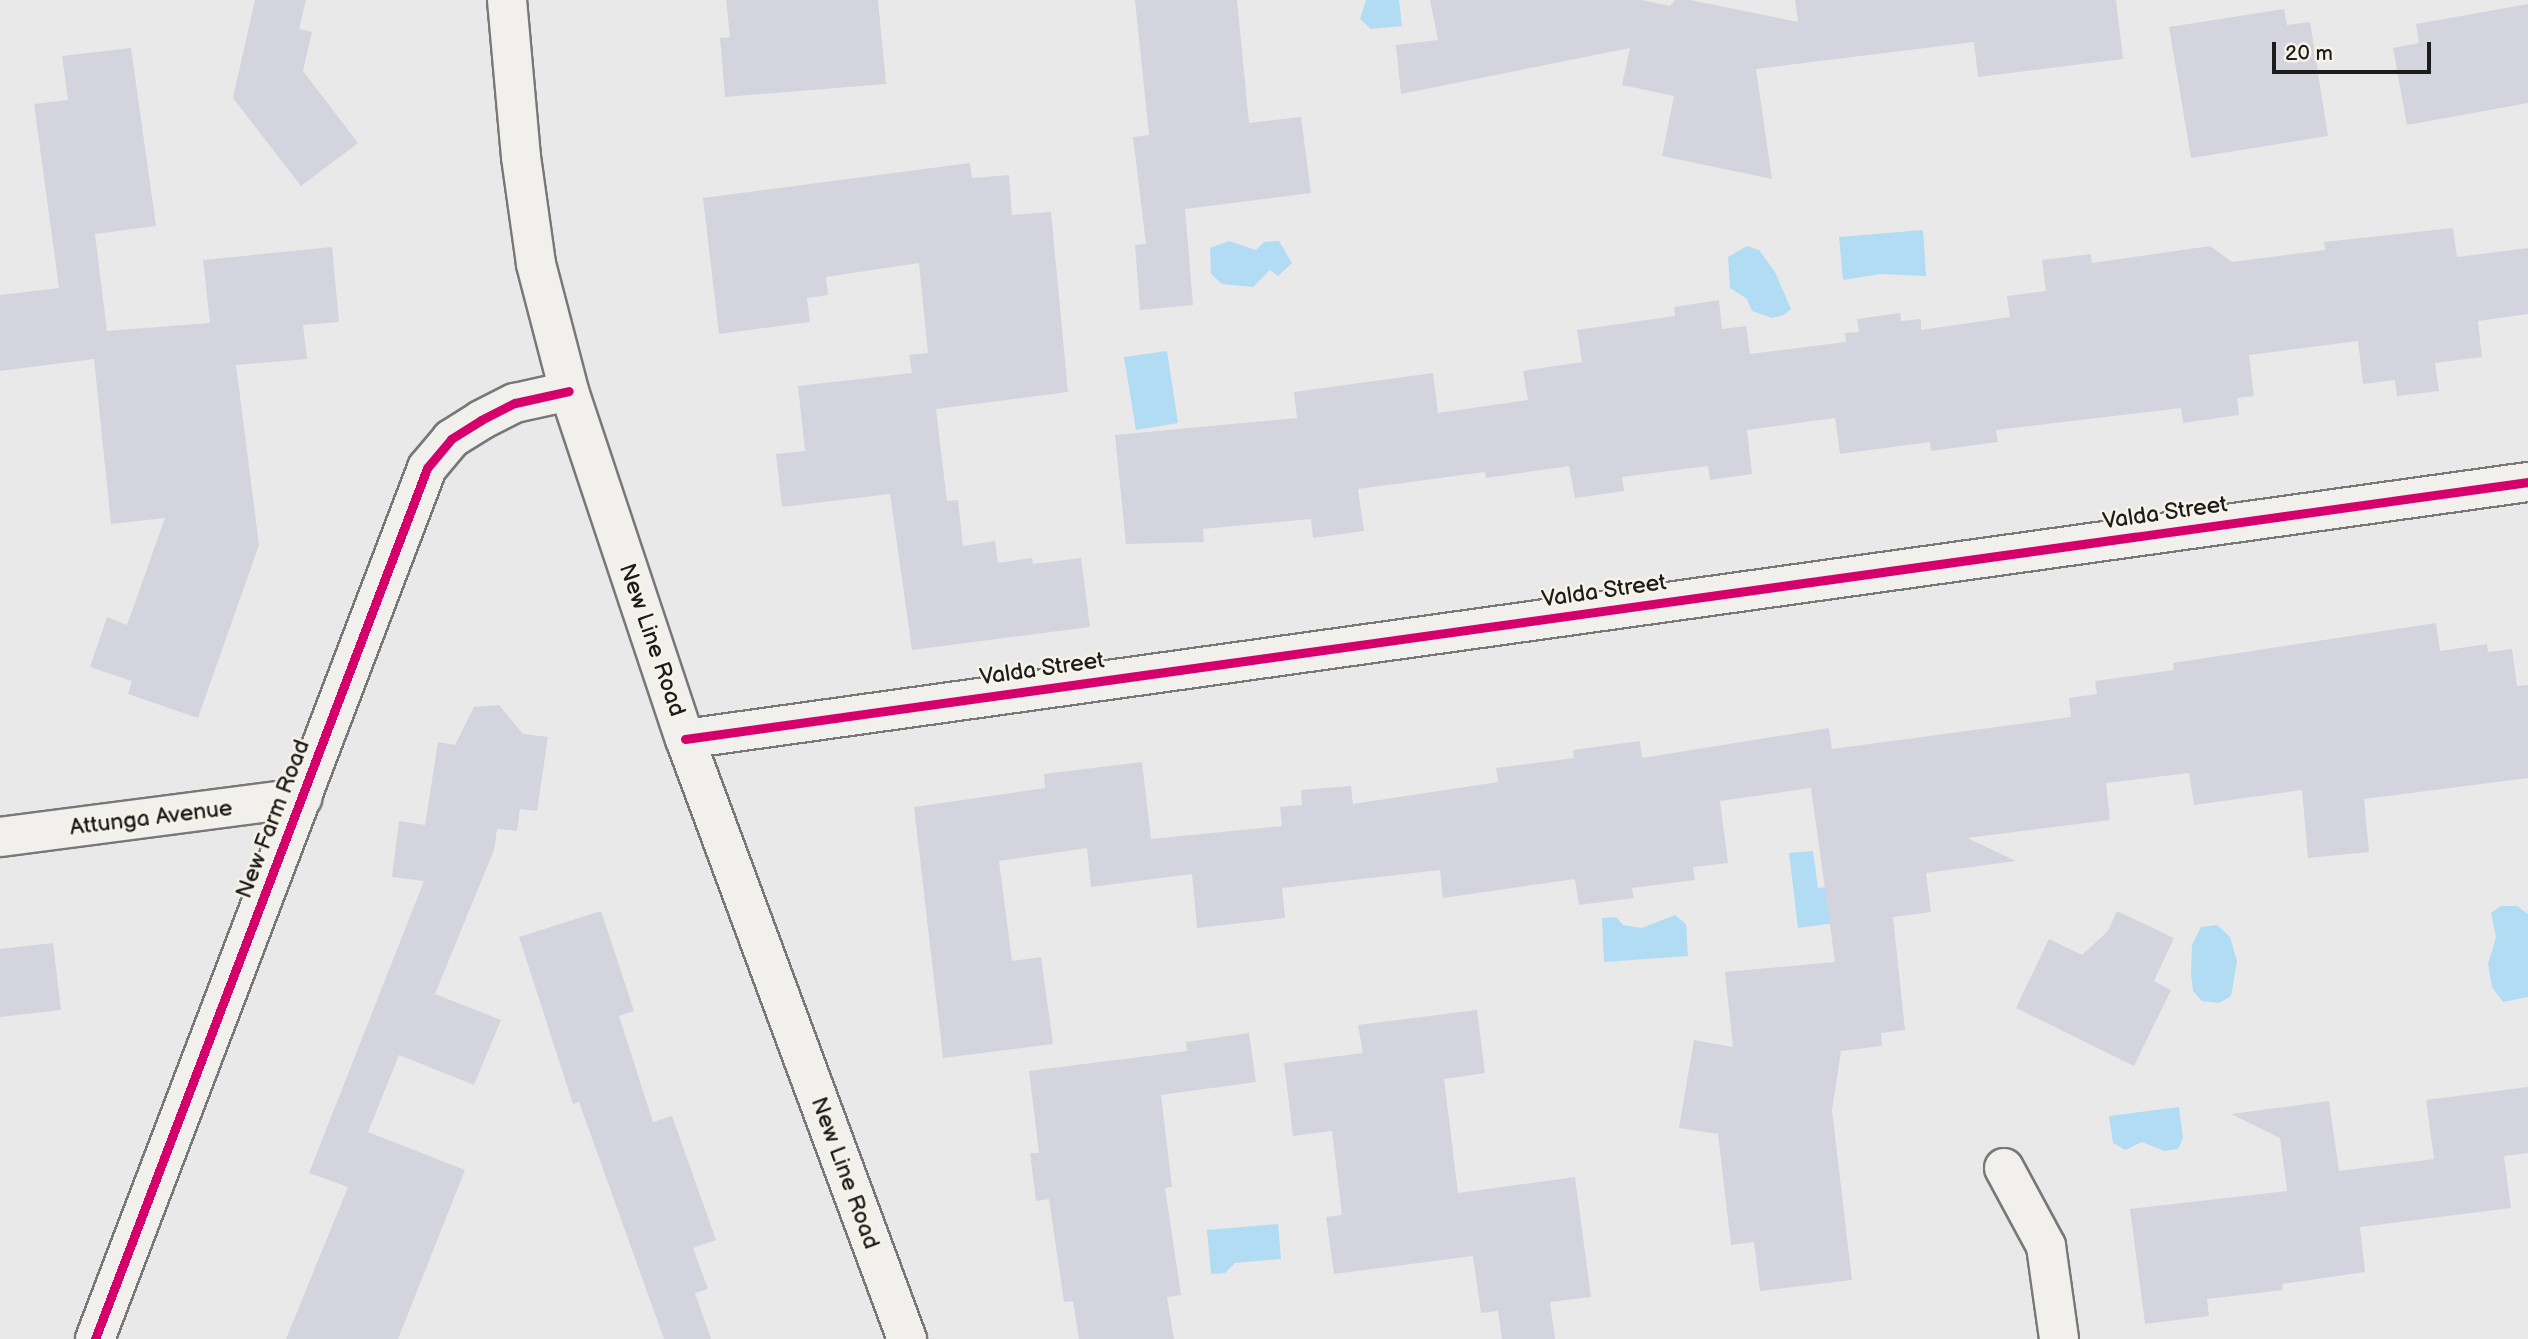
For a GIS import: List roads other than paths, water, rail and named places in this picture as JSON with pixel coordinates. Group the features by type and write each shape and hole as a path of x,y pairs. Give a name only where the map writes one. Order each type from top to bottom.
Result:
{"street":[{"name":"New Line Road","path":"507,0 521,157 536,264 569,391 685,739 907,1339"},
{"name":"New Farm Road","path":"95,1339 427,468 451,439 481,420 515,403 569,391"},
{"name":"Valda Street","path":"685,739 2528,482"},
{"name":"Attunga Avenue","path":"0,837 302,798"},
{"path":"2004,1168 2046,1246 2059,1339"}],"water":[{"path":"1366,0 1399,0 1402,26 1371,29 1360,19"},
{"path":"1923,230 1926,276 1881,274 1843,280 1839,237"},
{"path":"1229,241 1256,250 1264,242 1279,241 1292,263 1278,276 1270,270 1253,287 1222,284 1211,274 1210,248"},
{"path":"1747,246 1759,250 1775,272 1791,309 1784,315 1772,318 1752,311 1747,299 1730,288 1728,257"},
{"path":"1167,351 1178,423 1136,430 1124,357"},
{"path":"1813,851 1818,888 1854,884 1859,920 1798,928 1789,853"},
{"path":"2501,906 2517,906 2528,914 2528,997 2503,1002 2492,987 2488,964 2496,937 2491,913"},
{"path":"1675,915 1686,924 1688,956 1604,962 1602,918 1616,917 1623,925 1642,928"},
{"path":"2217,925 2230,937 2237,961 2231,996 2219,1003 2202,1001 2193,991 2191,974 2192,945 2201,927"},
{"path":"2179,1107 2183,1138 2178,1149 2164,1151 2142,1142 2125,1150 2113,1143 2109,1116"},
{"path":"1278,1224 1281,1259 1235,1263 1225,1273 1211,1274 1207,1230"}]}
